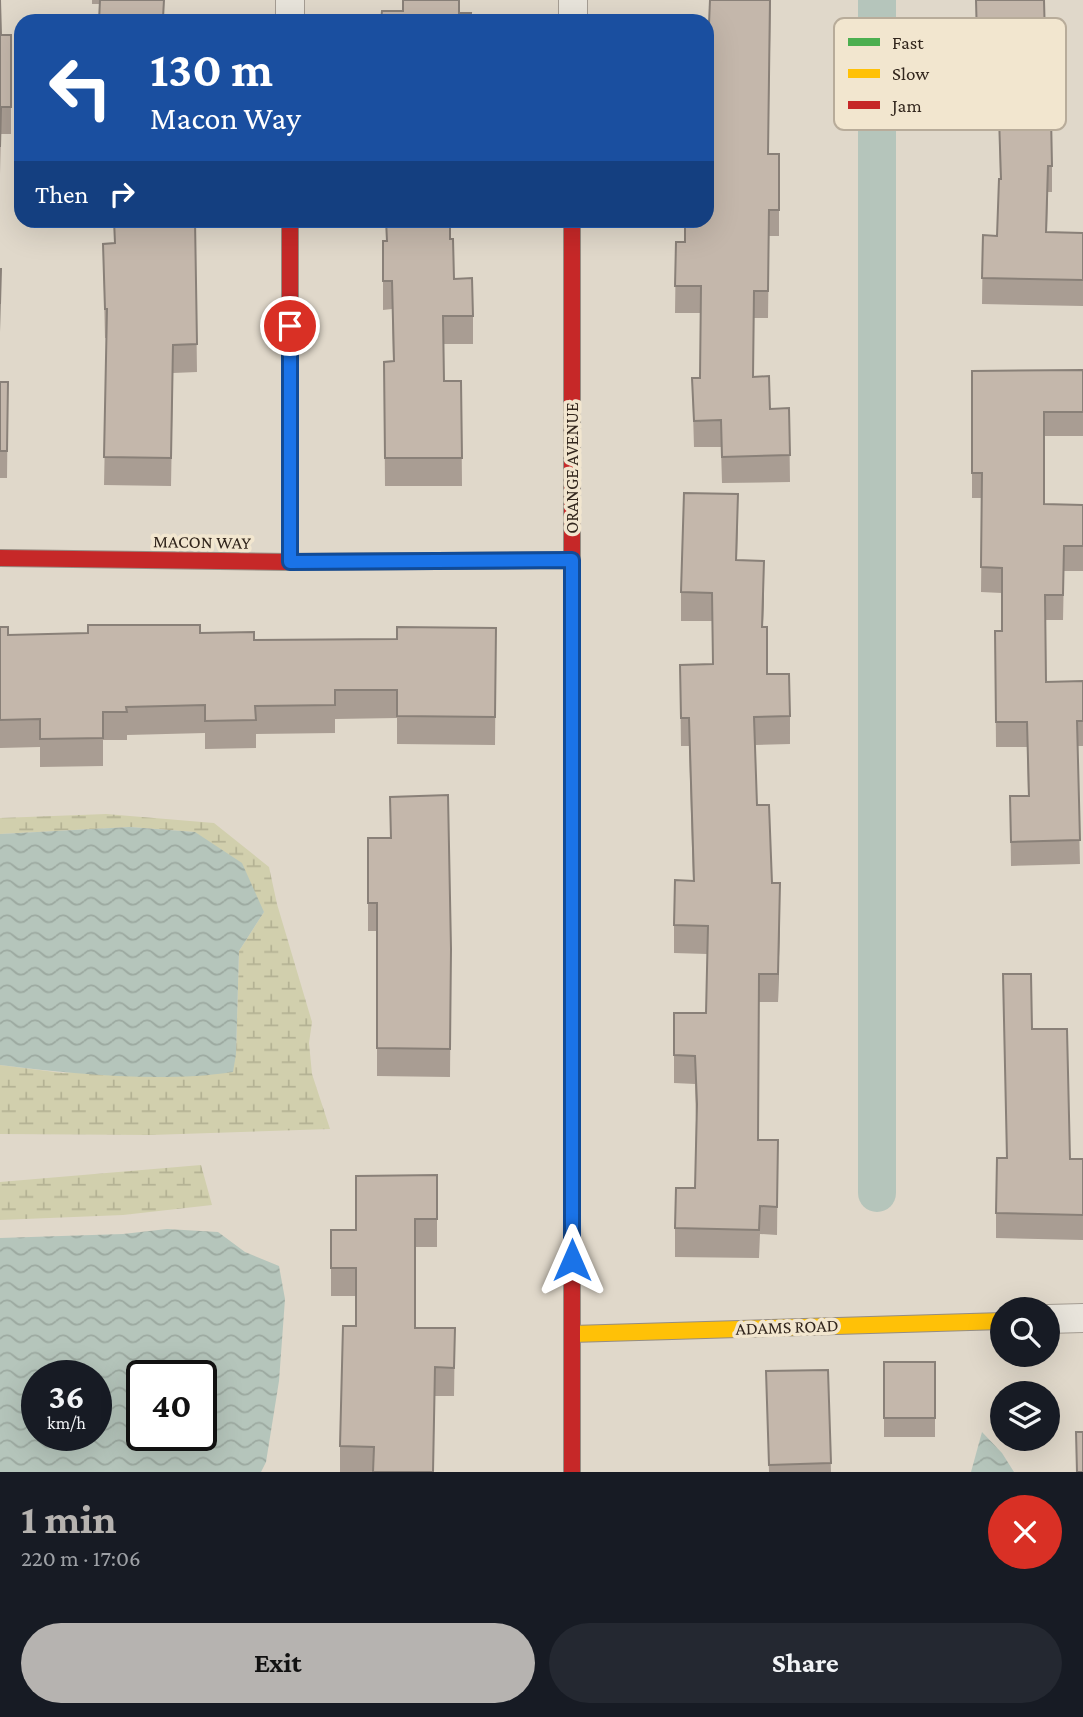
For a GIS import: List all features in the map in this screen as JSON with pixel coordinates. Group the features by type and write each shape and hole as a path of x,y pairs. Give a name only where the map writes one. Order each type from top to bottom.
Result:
{"street":[{"path":"290,228 290,562"},
{"name":"ORANGE AVENUE","path":"572,228 572,1472"},
{"name":"MACON WAY","path":"0,558 290,562 572,560"},
{"path":"1060,1319 1083,1318"},
{"name":"ADAMS ROAD","path":"572,1334 990,1321"}],"green space":[{"path":"106,814 214,823 269,867 277,904 312,1022 309,1043 312,1074 330,1129 151,1135 0,1134 0,1065 63,1073 236,1054 239,951 264,912 195,832 130,827 0,834 0,818"},
{"path":"201,1165 212,1205 123,1215 0,1220 0,1182"}],"water":[{"path":"130,827 195,832 242,863 264,912 239,951 236,1054 233,1072 147,1077 0,1065 0,834"},
{"path":"167,1229 218,1232 245,1252 279,1266 285,1299 279,1381 266,1462 261,1472 0,1472 0,1238 123,1234"},
{"path":"982,1432 990,1440 990,1451 1000,1451 1014,1472 971,1472"}],"building":[{"path":"0,0 1,35 11,35 11,107 1,107 0,147"},
{"path":"100,0 164,0 163,14 99,14"},
{"path":"403,0 459,0 459,13 471,13 382,14 382,11 403,11"},
{"path":"710,0 770,0 768,154 779,154 779,210 769,210 768,291 754,291 753,377 769,376 770,409 789,408 790,455 722,457 721,420 694,421 692,378 700,378 701,286 675,286 676,242 685,242 685,228 714,228 714,14 709,14"},
{"path":"976,0 1044,0 1044,18 976,18"},
{"path":"999,130 1051,130 1052,166 1048,166 1046,232 1083,233 1083,280 982,278 983,235 997,236 1001,179"},
{"path":"114,228 195,228 197,344 173,345 171,458 104,457 107,309 103,244 115,243"},
{"path":"386,228 450,228 450,239 453,239 454,279 472,278 473,316 443,316 444,381 461,381 462,458 385,458 384,362 394,361 392,281 383,281 383,241 387,241"},
{"path":"1083,370 1083,412 1044,412 1044,504 1083,505 1083,546 1064,546 1063,595 1045,595 1046,682 1083,681 1083,721 1077,721 1080,840 1011,842 1010,796 1029,796 1027,722 996,722 995,631 1002,631 1002,568 981,567 982,473 972,473 972,371"},
{"path":"0,382 8,382 7,451 0,451"},
{"path":"684,493 738,494 736,560 764,561 762,627 767,627 767,674 789,674 790,716 754,717 757,805 769,805 772,883 780,883 778,974 759,974 758,1140 778,1140 777,1207 760,1206 759,1230 675,1228 676,1188 695,1188 697,1104 695,1056 674,1055 674,1013 706,1013 708,926 674,925 675,880 694,881 689,718 681,718 680,665 713,664 712,593 681,592"},
{"path":"88,625 200,625 200,633 254,632 254,640 397,639 397,627 496,628 495,717 397,716 397,690 335,690 335,705 255,706 256,720 205,721 205,705 126,707 127,712 103,712 103,738 40,739 40,719 0,720 0,627 8,627 8,635 88,633"},
{"path":"448,795 450,1049 377,1048 377,903 368,903 368,838 391,838 390,797"},
{"path":"1003,974 1031,974 1032,1029 1067,1029 1070,1159 1083,1159 1083,1215 996,1213 997,1158 1007,1158"},
{"path":"437,1175 437,1219 415,1219 415,1328 455,1328 454,1368 435,1367 433,1472 373,1472 374,1447 340,1446 343,1326 356,1326 356,1268 331,1268 331,1230 356,1230 356,1176"},
{"path":"884,1362 935,1362 935,1418 884,1418"},
{"path":"828,1370 831,1463 769,1465 766,1371"},
{"path":"1076,1432 1083,1432 1083,1472 1077,1472"}],"waterway":[{"path":"877,0 877,18"},
{"path":"877,130 877,1193"}],"traffic: fast":[{"path":"572,676 572,974"}],"traffic: slow":[{"path":"572,1334 990,1321"}],"traffic: jam":[{"path":"290,228 290,562"},
{"path":"572,228 572,676"},
{"path":"0,558 290,562 572,560"},
{"path":"572,974 572,1472"}],"route":[{"path":"290,326 290,562 572,560 572,1260"}]}
